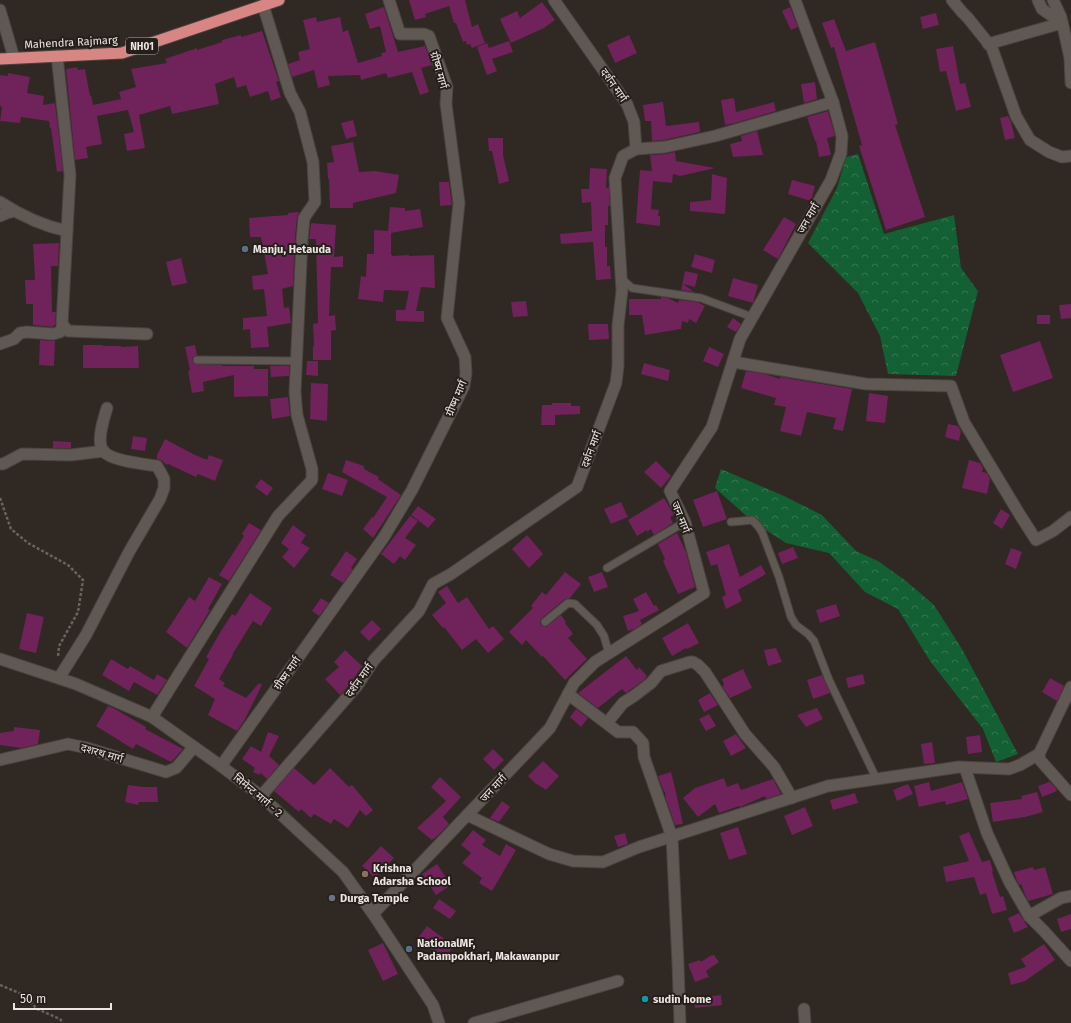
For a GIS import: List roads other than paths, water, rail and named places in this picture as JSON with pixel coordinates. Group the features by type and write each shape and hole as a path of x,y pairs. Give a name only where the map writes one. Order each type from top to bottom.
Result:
{"highway":[{"name":"Mahendra Rajmarg","path":"0,59 122,53 279,0"}],"street":[{"name":"ग्रीष्म मार्ग","path":"222,766 384,537 412,490 464,386 466,374 465,357 447,318 459,203 446,104 447,88 429,36 424,34 400,34 389,0"},
{"name":"दर्शन मार्ग","path":"261,796 357,686 374,660 419,611 433,584 451,574 577,486 616,383 618,366 618,325 622,291 615,178 623,156 636,150 634,122 627,104 554,0"},
{"name":"जन मार्ग","path":"373,914 550,728 574,684 595,662 704,594 685,522 670,491 712,427 740,339 830,180 841,153 842,136 833,102 795,0"},
{"path":"952,0 992,48 1016,116 1030,140 1048,152 1062,157 1071,156"},
{"path":"1038,0 1042,10 1062,23"},
{"path":"1053,0 1061,17 1070,58 1071,82"},
{"path":"152,717 278,516 312,480 312,470 297,415 295,392 304,218 315,202 313,162 300,112 290,93 263,5"},
{"path":"0,10 14,58"},
{"path":"988,44 1062,23"},
{"path":"0,344 14,339 20,333 27,332 53,334 60,332 63,325 70,175 57,56"},
{"path":"636,150 665,147 715,136 833,102"},
{"path":"0,202 15,211 53,228 67,231"},
{"path":"0,216 15,211"},
{"path":"63,325 68,331 147,334"},
{"path":"733,362 866,384 951,386 964,422 1036,540 1053,531 1071,517"},
{"path":"62,675 86,635 129,552 160,499 164,488 164,479 157,466 115,458 104,451 101,445 101,428 107,408"},
{"path":"0,464 3,464 22,454 71,455 104,451"},
{"name":"सिमेन्ट मार्ग - 2","path":"0,659 62,675 76,684 152,717 222,766 261,796 343,872 373,914 433,1005 439,1023"},
{"path":"607,724 623,703 651,683 661,671 694,662 706,672 745,734 774,767 792,798"},
{"path":"467,815 549,854 573,861 603,862 639,847 828,786 959,767 1008,769 1020,765 1039,754 1071,687"},
{"path":"568,694 618,732 634,732 643,743 644,757 672,836 680,1023"},
{"name":"दशरथ मार्ग","path":"0,760 68,744 87,748 166,772 176,768 194,747"},
{"path":"1039,754 1040,760 1071,795"},
{"path":"965,768 987,833 1004,871 1029,916 1071,961"},
{"path":"1029,916 1061,898 1071,896"},
{"path":"474,1023 618,981"},
{"path":"804,1009 805,1023"}],"lane":[{"path":"621,277 632,288 701,298 752,317"},
{"path":"197,360 296,361"},
{"path":"731,522 752,520 762,532 780,577 791,617 796,625 808,634 814,641 829,680 876,778"},
{"path":"607,568 685,522"},
{"path":"545,622 568,603 575,604 601,630 609,654"}],"place":[{"name":"Manju, Hetauda","path":"245,249"},
{"name":"Krishna Adarsha School","path":"365,874"},
{"name":"Durga Temple","path":"332,898"},
{"name":"NationalMF, Padampokhari, Makawanpur","path":"409,949"},
{"name":"sudin home","path":"645,999"}]}
